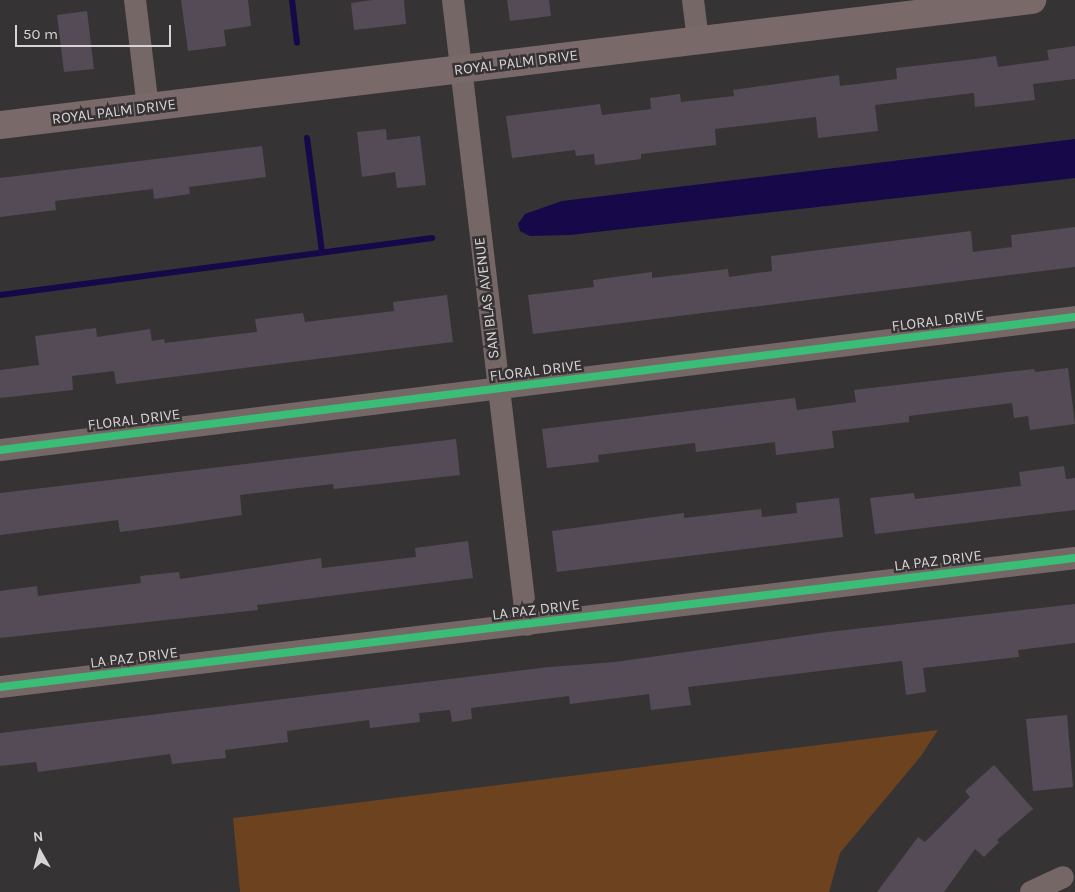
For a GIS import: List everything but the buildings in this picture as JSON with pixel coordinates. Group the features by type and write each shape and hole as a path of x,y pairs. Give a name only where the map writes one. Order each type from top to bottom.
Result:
{"street":[{"path":"135,0 148,108"},
{"name":"SAN BLAS AVENUE","path":"453,0 527,625"},
{"path":"693,0 698,41"},
{"name":"ROYAL PALM DRIVE","path":"0,125 698,41 935,6 1032,0"},
{"name":"FLORAL DRIVE","path":"0,450 1075,318"},
{"name":"LA PAZ DRIVE","path":"0,687 1075,558"},
{"path":"1031,892 1063,877"}],"shaded area":[{"path":"1075,139 1075,178 570,235 530,236 520,231 518,224 525,214 562,201"},
{"path":"938,730 921,756 840,853 829,892 240,892 233,818"}],"waterway":[{"path":"292,0 297,43"},
{"path":"307,138 322,252"},
{"path":"0,295 432,238"}],"cycle path":[{"path":"0,450 1075,317"},
{"path":"0,687 1075,558"}]}
